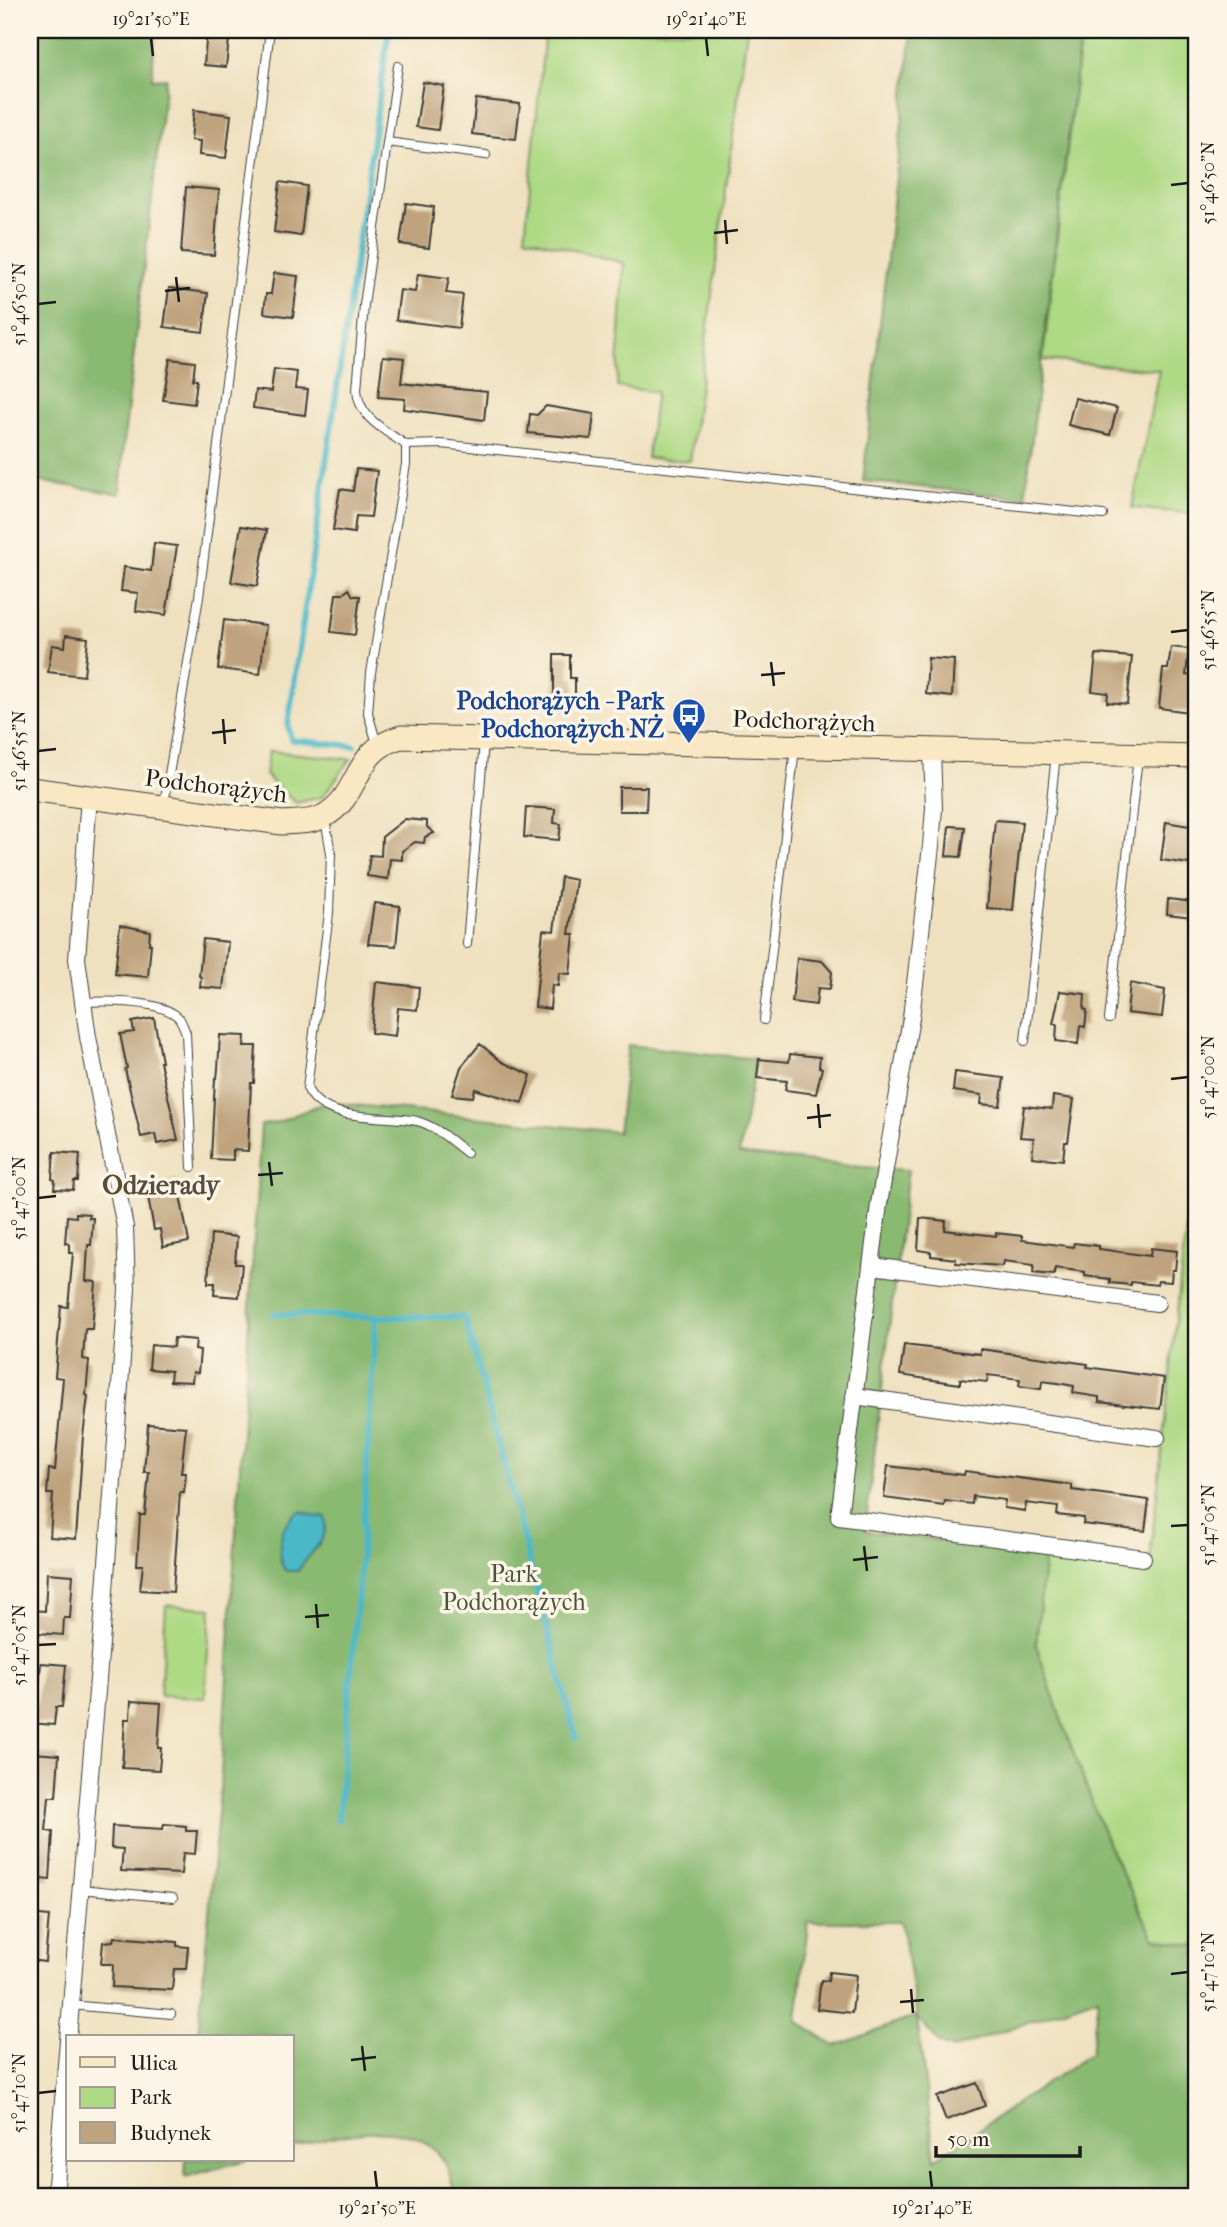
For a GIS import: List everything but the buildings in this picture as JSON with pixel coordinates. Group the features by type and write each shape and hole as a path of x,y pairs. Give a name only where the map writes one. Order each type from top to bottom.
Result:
{"street":[{"name":"Podchorążych","path":"378,746 401,737 1197,757"},
{"path":"324,816 343,800 363,764 378,746"},
{"path":"932,751 933,808 928,873 911,1018 879,1204 838,1517 1143,1558"},
{"name":"Podchorążych","path":"30,789 282,823 305,822 324,816"},
{"path":"68,2035 128,1266 122,1214 82,1002 77,948 89,797"},
{"path":"872,1266 1157,1303"},
{"path":"854,1396 1157,1438"},
{"path":"54,2197 64,2124 66,2084"}],"lane":[{"path":"163,807 199,597 270,30"},
{"path":"398,66 364,305 357,399 370,420 406,444 442,444 1103,515"},
{"path":"387,142 486,155"},
{"path":"378,746 368,713 371,673 406,464 406,444"},
{"path":"467,944 484,739"},
{"path":"764,1020 795,747"},
{"path":"1025,1041 1056,754"},
{"path":"1110,1019 1139,755"},
{"path":"324,816 331,853 329,913 307,1088 315,1100 329,1110 418,1121 438,1130 467,1153"},
{"path":"82,1002 136,1004 168,1010 180,1019 186,1033 192,1167"},
{"path":"80,1889 173,1898"},
{"path":"70,2005 171,2014"}],"green space":[{"path":"40,30 155,30 152,79 166,78 120,494 30,480 30,160"},
{"path":"545,30 747,30 690,461 647,458 656,392 617,387 624,263 525,237"},
{"path":"912,30 1081,30 1025,498 863,481"},
{"path":"1081,30 1197,30 1197,514 1132,508 1159,370 1043,360"},
{"path":"269,751 351,759 322,797 296,803 265,775"},
{"name":"Park Podchorążych","path":"628,1045 756,1059 739,1154 908,1170 865,1531 1045,1553 1036,1645 1108,1845 1154,1938 1197,1946 1197,2197 456,2197 444,2161 431,2146 414,2137 395,2132 374,2132 331,2137 294,2146 294,2035 198,2035 220,1791 261,1125 278,1122 326,1102 618,1132","holes":["808,1922 901,1922 917,2016 835,2046 797,2021","1098,1997 1091,2053 935,2159 917,2018 940,2044 953,2049"]},
{"path":"1189,1200 1197,1201 1196,1946 1154,1938 1108,1845 1036,1645 1045,1553 1149,1567"},
{"path":"166,1605 211,1608 205,1698 160,1696"},
{"path":"186,2160 247,2160 185,2177"}],"water":[{"path":"301,1511 317,1517 325,1516 325,1532 318,1546 298,1571 286,1571 280,1557 281,1538 288,1521"}],"waterway":[{"path":"354,746 291,740 288,725 389,30"},
{"path":"274,1314 376,1317 360,1570 338,1820"},
{"path":"376,1317 465,1317 576,1738"}],"place":[{"name":"Podchorążych - Park Podchorążych NŻ","path":"689,745"}],"district":[{"name":"Odzierady","path":"161,1185"}]}
